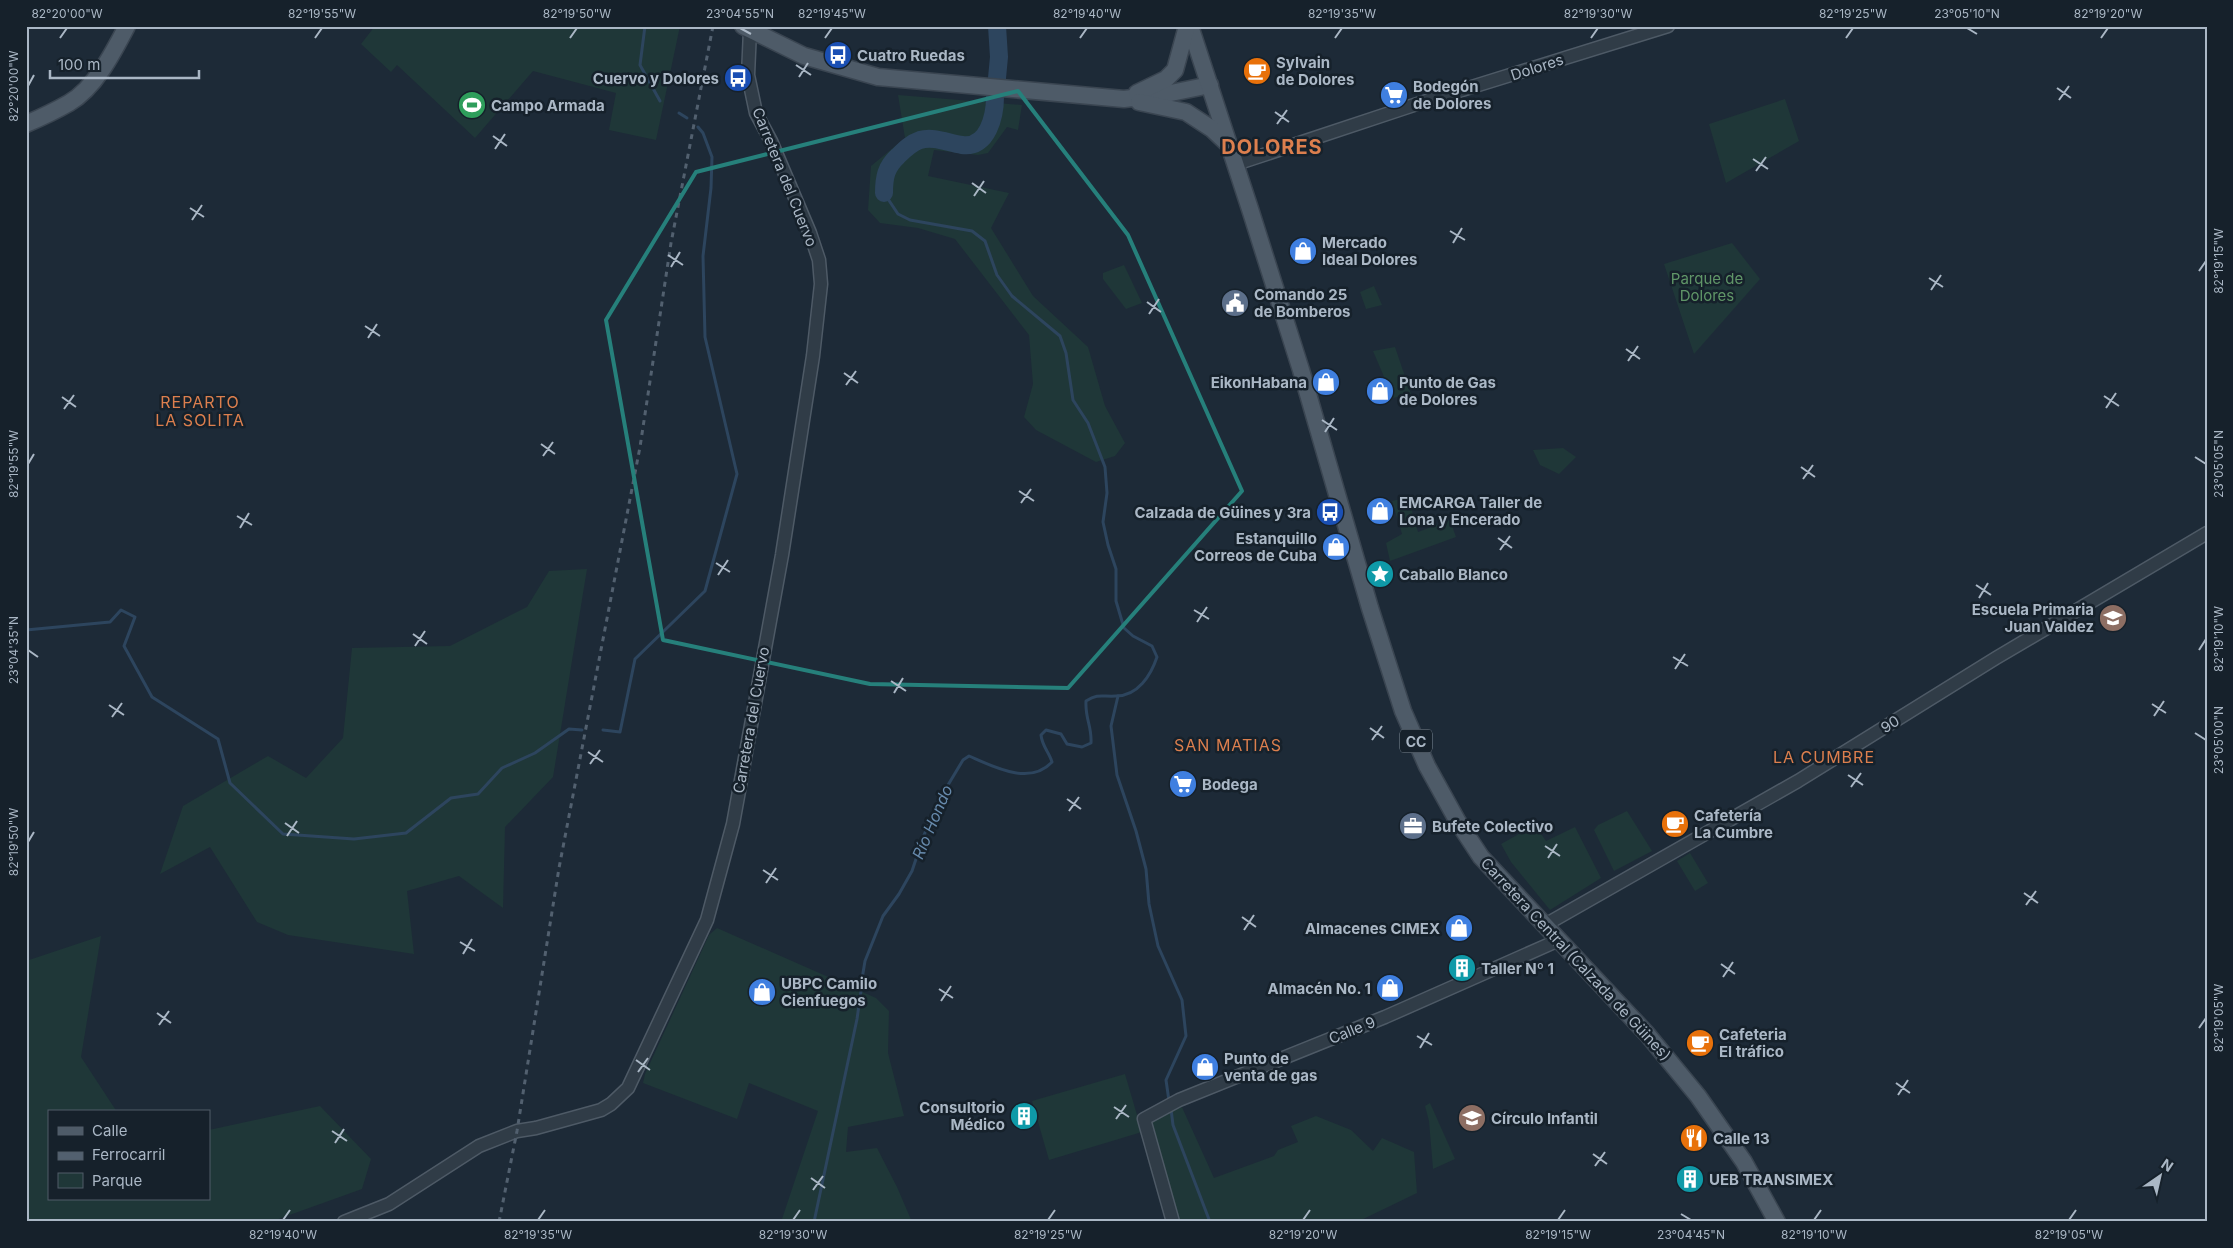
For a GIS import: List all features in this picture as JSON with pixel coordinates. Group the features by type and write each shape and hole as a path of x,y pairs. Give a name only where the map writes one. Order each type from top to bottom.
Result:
{"main road":[{"path":"26,124 70,103 105,65 128,26"},
{"path":"1124,99 1166,80 1175,70 1188,26"},
{"name":"Carretera Central (Calzada de Güines)","path":"1188,26 1236,164 1403,711 1427,766 1458,822 1482,857 1647,1034 1698,1096 1744,1162 1777,1222"},
{"path":"746,28 804,56 878,77 1124,99 1186,112 1212,129 1230,146"},
{"path":"1124,99 1166,94 1210,85"}],"street":[{"name":"Dolores","path":"1236,164 1417,104 1668,26"},
{"name":"Carretera del Cuervo","path":"344,1222 389,1204 488,1141 517,1131 536,1128 601,1110 611,1104 628,1088 707,920 733,824 782,556 811,376 821,284 819,260 810,234 771,141 756,113 748,75 746,28"},
{"name":"90","path":"1545,925 1798,781 2004,653 2207,532"},
{"name":"Calle 9","path":"1173,1222 1144,1119 1178,1100 1385,1017 1559,940"}],"highlighted area":[{"path":"1018,91 1128,235 1242,491 1068,688 870,684 663,640 606,320 696,172"}],"green space":[{"path":"375,26 680,26 656,140 609,130 616,93 533,71 475,138 397,65 391,72 361,44"},
{"path":"898,95 1022,105 1018,130 1007,127 988,153 978,155 934,150 928,176 1009,193 991,228 1033,296 1088,347 1105,406 1125,443 1115,456 1096,462 1036,430 1024,417 1033,384 1029,335 955,239 918,228 880,223 868,210 871,166 905,138"},
{"path":"1785,99 1799,141 1726,183 1709,124"},
{"name":"Parque de Dolores","path":"1732,243 1760,279 1694,354 1664,264"},
{"path":"1124,265 1142,303 1126,309 1103,279 1103,273"},
{"path":"1374,286 1382,305 1366,309 1360,292"},
{"path":"1395,347 1411,394 1393,398 1373,351"},
{"path":"1563,448 1576,457 1559,474 1540,465 1533,450"},
{"path":"1408,497 1418,532 1450,520 1456,537 1390,561 1386,543 1402,534 1392,501"},
{"path":"587,569 553,777 505,827 503,908 459,876 407,891 414,954 288,935 257,922 210,847 160,874 183,806 268,756 306,778 343,738 352,648 450,646 527,607 549,571"},
{"path":"1627,811 1652,851 1614,871 1594,830 1598,825"},
{"path":"1535,825 1546,841 1575,827 1601,878 1550,910 1511,862 1501,844"},
{"path":"1690,853 1708,883 1695,891 1677,861"},
{"path":"717,928 876,998 889,1011 888,1053 904,1116 848,1127 846,1152 877,1148 912,1222 781,1222 818,1111 749,1083 737,1119 643,1083 645,1074 709,935"},
{"path":"101,936 81,1057 116,1110 48,1110 48,1200 210,1200 210,1130 320,1106 371,1159 362,1189 270,1222 26,1222 26,961"},
{"path":"1125,1074 1142,1132 1049,1160 1032,1101"},
{"path":"1430,1103 1455,1159 1433,1169 1429,1121 1425,1106"},
{"path":"1181,1105 1214,1178 1274,1156 1278,1150 1298,1142 1291,1126 1316,1116 1351,1130 1373,1151 1382,1138 1414,1152 1417,1193 1357,1222 1177,1222 1148,1122"}],"waterway":[{"path":"645,26 640,65 660,101"},
{"name":"Río Hondo","path":"997,26 999,57 997,78"},
{"name":"Río Hondo","path":"884,193 884,182 888,168 903,151 914,143 925,139 941,140 962,145 971,145 978,142 988,129 994,113 995,97"},
{"path":"679,113 687,118"},
{"path":"603,730 620,732 635,659 705,591 737,474 705,337 703,256 711,188 712,157 703,133 698,127"},
{"name":"Río Hondo","path":"862,979 865,961 883,916 899,894 912,871 924,835 939,800 963,760 969,756 1000,769 1023,774 1043,769 1052,762 1041,735 1046,730 1061,734 1067,744 1082,747 1091,743 1086,701 1098,696 1116,696 1131,692 1147,677 1157,657 1152,646 1133,636 1124,628 1116,601 1116,569 1103,522 1107,493 1105,467 1088,423 1073,400 1066,353 1060,336 1012,296 997,275 985,241 972,231 910,220 898,214 884,193"},
{"path":"26,630 110,622 121,610 135,617 124,646 152,697 218,739 230,783 283,834 354,839 406,833 451,798 478,794 502,768 535,753 569,729 582,730"},
{"path":"1118,696 1111,726 1117,775 1136,831 1146,869 1149,904 1158,946 1182,1000 1186,1036 1166,1080 1169,1101"},
{"name":"Río Hondo","path":"814,1222 857,1019 861,991"},
{"path":"1171,1109 1173,1125 1210,1222"}],"railway":[{"path":"499,1222 517,1131 559,868 640,447 671,243 713,26"}],"place":[{"name":"Cuatro Ruedas","path":"838,55"},
{"name":"Sylvain de Dolores","path":"1257,71"},
{"name":"Cuervo y Dolores","path":"738,78"},
{"name":"Bodegón de Dolores","path":"1394,95"},
{"name":"Campo Armada","path":"472,105"},
{"name":"Mercado Ideal Dolores","path":"1303,251"},
{"name":"Comando 25 de Bomberos","path":"1235,303"},
{"name":"EikonHabana","path":"1326,382"},
{"name":"Punto de Gas de Dolores","path":"1380,391"},
{"name":"EMCARGA Taller de Lona y Encerado","path":"1380,511"},
{"name":"Calzada de Güines y 3ra","path":"1330,512"},
{"name":"Estanquillo Correos de Cuba","path":"1336,547"},
{"name":"Caballo Blanco","path":"1380,574"},
{"name":"Escuela Primaria Juan Valdez","path":"2113,618"},
{"name":"Bodega","path":"1183,784"},
{"name":"Cafetería La Cumbre","path":"1675,824"},
{"name":"Bufete Colectivo","path":"1413,826"},
{"name":"Almacenes CIMEX","path":"1459,928"},
{"name":"Taller Nº 1","path":"1462,968"},
{"name":"Almacén No. 1","path":"1390,988"},
{"name":"UBPC Camilo Cienfuegos","path":"762,992"},
{"name":"Cafeteria El tráfico","path":"1700,1043"},
{"name":"Punto de venta de gas","path":"1205,1067"},
{"name":"Consultorio Médico","path":"1024,1116"},
{"name":"Círculo Infantil","path":"1472,1118"},
{"name":"Calle 13","path":"1694,1138"},
{"name":"UEB TRANSIMEX","path":"1690,1179"}],"district":[{"name":"DOLORES","path":"1272,147"},
{"name":"REPARTO LA SOLITA","path":"200,411"},
{"name":"SAN MATIAS","path":"1228,745"},
{"name":"LA CUMBRE","path":"1824,757"}]}
